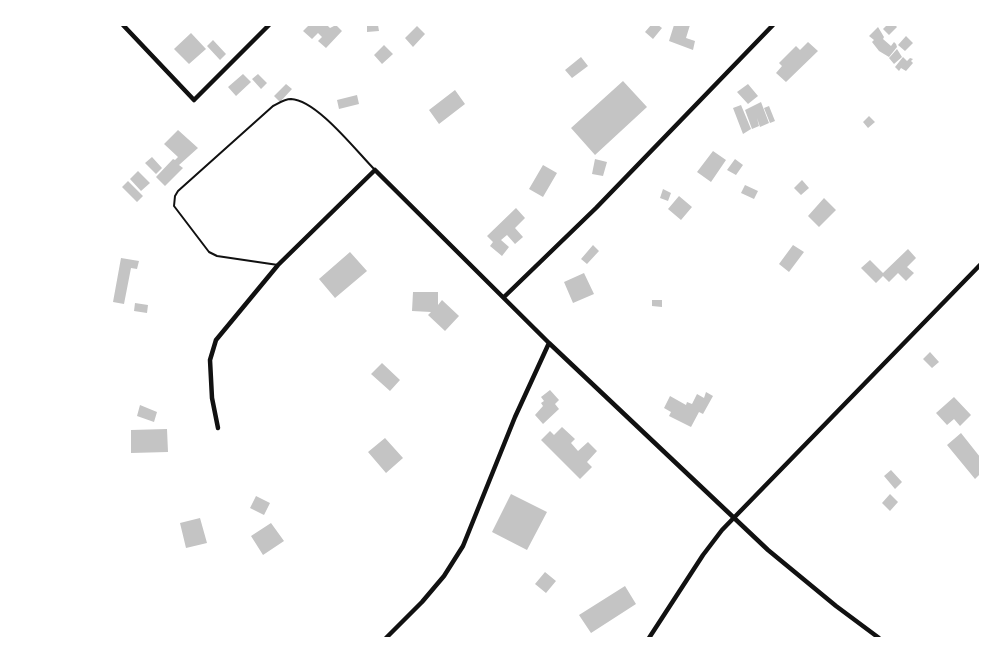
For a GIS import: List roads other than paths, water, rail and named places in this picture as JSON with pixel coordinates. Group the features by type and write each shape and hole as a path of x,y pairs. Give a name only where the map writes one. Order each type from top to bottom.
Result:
{"street":[{"path":"123,25 194,100 269,25"},
{"path":"504,297 596,208 773,25"},
{"path":"218,428 212,398 210,360 213,345 278,265 374,170 549,343 768,550 836,606 879,638"},
{"path":"649,638 708,548 734,517 980,266"},
{"path":"386,638 428,596 444,576 463,546 515,417 549,343"}],"lane":[{"path":"278,265 217,256 209,252 174,206 175,196 178,191 273,106 286,100 298,101 314,109 374,170"}]}
